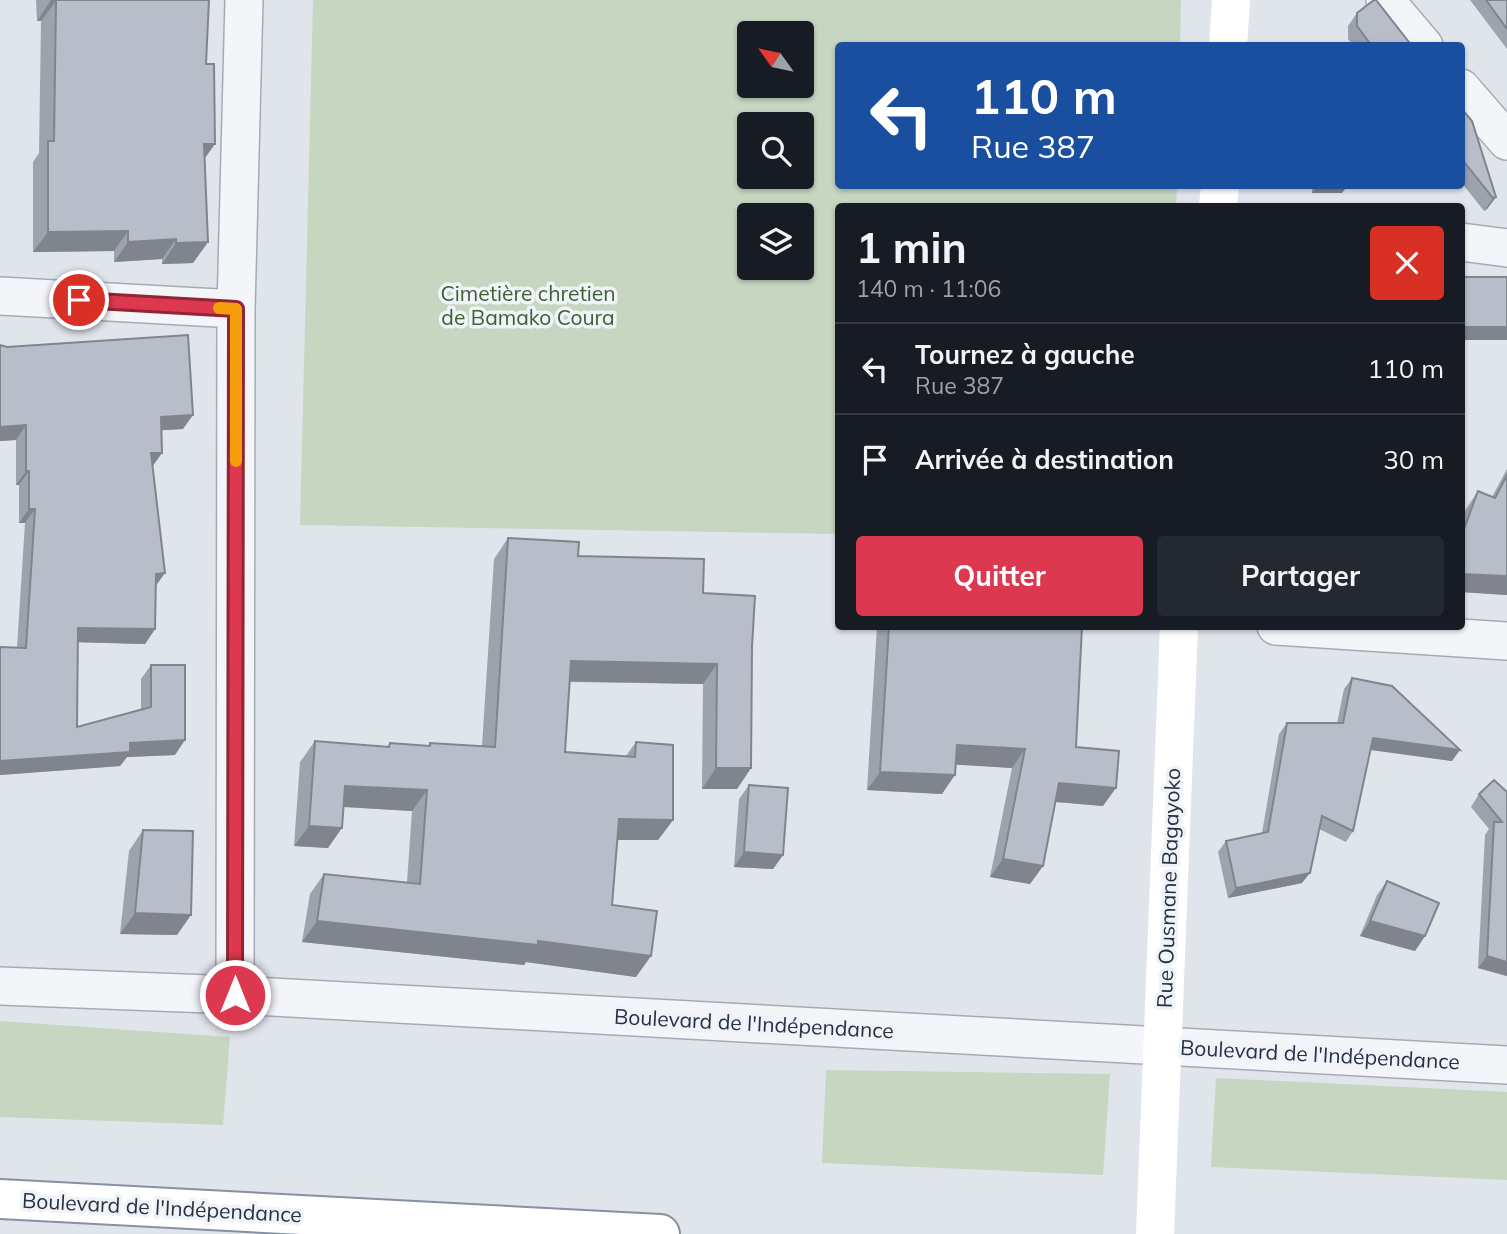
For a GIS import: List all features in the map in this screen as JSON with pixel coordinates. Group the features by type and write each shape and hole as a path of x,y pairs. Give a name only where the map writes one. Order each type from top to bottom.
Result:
{"main road":[{"path":"1228,42 1231,0"},
{"name":"Rue Ousmane Bagayoko","path":"1155,1234 1179,630"},
{"name":"Boulevard de l'Indépendance","path":"0,1199 660,1234"}],"street":[{"path":"235,995 236,309 244,0"},
{"path":"1385,0 1421,42"},
{"path":"1465,93 1507,141"},
{"path":"1465,243 1507,248"},
{"path":"0,296 236,309"},
{"path":"1338,630 1507,641"},
{"name":"Boulevard de l'Indépendance","path":"0,986 235,995 1507,1065"}],"green space":[{"name":"Cimetière chretien de Bamako Coura","path":"313,0 1181,0 1180,42 835,42 835,189 1177,189 1176,203 835,203 835,534 300,525"},
{"path":"0,1021 230,1037 223,1125 0,1117"},
{"path":"826,1070 1110,1074 1103,1175 822,1163"},
{"path":"1216,1078 1507,1092 1507,1180 1211,1167"}],"building":[{"path":"51,0 209,0 206,64 214,64 215,144 204,144 208,242 176,243 176,239 128,242 128,231 48,232 48,141 54,141 56,1"},
{"path":"1376,0 1409,42 1369,42 1357,26 1357,13"},
{"path":"1486,0 1507,0 1507,29"},
{"path":"1465,113 1472,121 1496,197 1493,198 1465,163"},
{"path":"1465,277 1507,277 1507,327 1465,327"},
{"path":"188,335 193,415 161,417 162,453 151,453 165,573 156,574 155,629 78,628 77,727 151,707 151,665 185,665 185,740 130,743 130,752 0,761 0,647 26,648 35,509 29,509 26,425 0,427 0,345 7,347"},
{"path":"1507,475 1507,576 1465,574 1465,526 1478,491 1495,498"},
{"path":"508,538 579,542 578,556 704,559 703,593 755,596 751,768 716,768 717,664 571,661 565,752 635,757 636,742 673,745 673,820 619,819 612,905 657,911 651,956 538,941 538,945 317,921 324,874 420,884 427,790 345,786 342,828 309,826 315,741 389,747 390,743 430,746 430,743 495,747"},
{"path":"889,630 1082,630 1076,747 1119,751 1116,788 1059,783 1043,866 1003,859 1025,749 957,745 955,775 880,772"},
{"path":"1352,678 1392,686 1460,750 1373,738 1353,831 1322,816 1310,873 1236,888 1226,841 1268,832 1287,723 1343,723"},
{"path":"1494,780 1507,792 1507,962 1487,956 1494,822 1502,822 1479,794"},
{"path":"749,785 788,788 783,855 744,852"},
{"path":"143,830 193,831 191,915 135,913"},
{"path":"1387,881 1439,903 1425,936 1370,921"}],"slow traffic":[{"path":"219,308 236,309 236,461"}],"route":[{"path":"79,300 236,309 235,995"}]}
